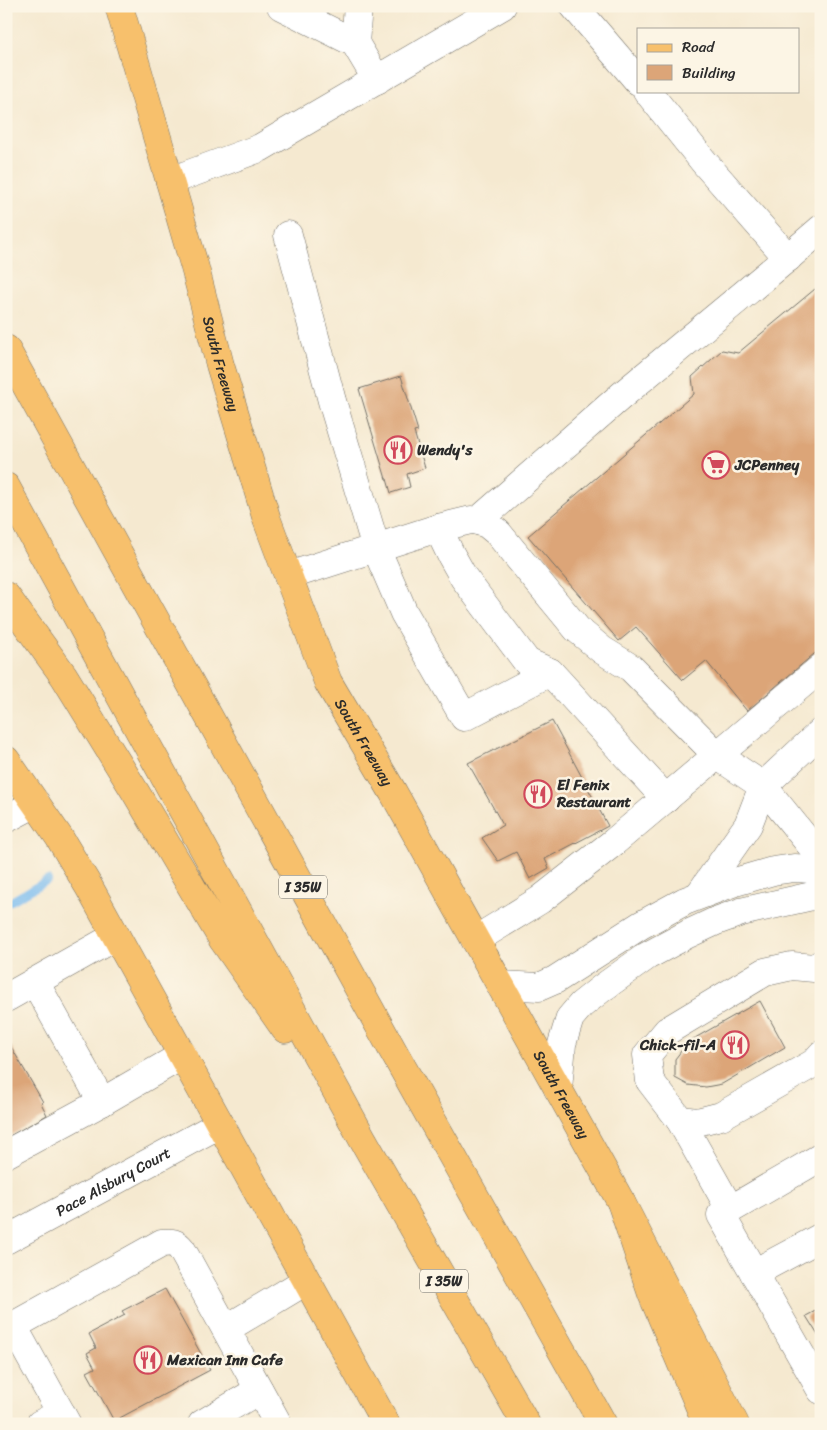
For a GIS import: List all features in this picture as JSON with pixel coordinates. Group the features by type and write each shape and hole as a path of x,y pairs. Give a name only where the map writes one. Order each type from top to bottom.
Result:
{"main road":[{"name":"South Freeway","path":"119,6 195,268 220,365 266,520 328,682 393,792 621,1202 735,1424"},
{"name":"I 35W","path":"6,349 388,1040 603,1424"},
{"name":"I 35W","path":"6,487 362,1138 526,1424"},
{"path":"6,596 64,676 223,940 362,1138"},
{"path":"6,760 59,837 116,936 386,1424"},
{"path":"621,1202 652,1294 708,1424"}],"street":[{"path":"281,6 354,43 377,80"},
{"path":"354,43 358,6"},
{"path":"170,182 260,148 502,6"},
{"path":"574,6 637,80"},
{"path":"648,92 704,162 788,258"},
{"path":"478,521 621,396 821,229"},
{"path":"288,234 332,402 376,548 404,613 464,717 550,672"},
{"path":"288,576 438,528 471,520 487,524 498,533 577,628 602,650 631,668 718,756 763,786 813,848 821,863"},
{"path":"438,528 464,578 527,662 550,672 666,799"},
{"path":"475,940 540,900 614,842 821,668"},
{"path":"699,895 748,825 763,786 821,732"},
{"path":"6,818 36,803"},
{"path":"500,985 539,987 555,980 641,925 685,901 750,877 794,868 811,869 821,874"},
{"path":"558,1089 562,1044 570,1018 581,1005 601,989 648,956 716,921 742,912 812,896 821,888"},
{"path":"6,998 116,936"},
{"path":"730,1209 680,1120 650,1081 647,1055 667,1032 765,972 792,966 819,972"},
{"path":"35,982 102,1102"},
{"path":"6,1154 183,1055"},
{"path":"680,1120 697,1122 721,1116 814,1063 821,1055"},
{"name":"Pace Alsbury Court","path":"6,1240 220,1124"},
{"path":"821,1156 721,1215 821,1390"},
{"path":"754,1273 821,1237"},
{"path":"56,1420 8,1322 162,1243 172,1242 178,1244 182,1250 278,1424"},
{"path":"226,1329 306,1281"},
{"path":"202,1424 258,1390"}],"building":[{"name":"JCPenney","path":"815,289 821,289 821,648 747,711 706,661 683,680 636,627 619,641 528,536 694,394 692,377 722,350 738,353"},
{"name":"Wendy's","path":"401,376 418,431 414,432 425,468 407,474 410,487 391,493 359,389"},
{"name":"El Fenix Restaurant","path":"552,721 608,826 545,859 549,868 530,879 516,852 498,861 482,838 503,825 468,763"},
{"name":"Chick-fil-A","path":"760,1001 785,1047 722,1084 706,1087 688,1085 675,1078 675,1059 688,1042"},
{"path":"6,1038 43,1102 41,1103 47,1115 6,1138"},
{"name":"Mexican Inn Cafe","path":"165,1289 210,1370 114,1421 87,1372 95,1368 87,1353 96,1348 89,1334 125,1315 122,1311"},
{"path":"821,1308 821,1340 806,1316"}],"waterway":[{"path":"6,904 48,880"}],"place":[{"name":"Wendy's","path":"398,450"},
{"name":"JCPenney","path":"716,465"},
{"name":"El Fenix Restaurant","path":"538,794"},
{"name":"Chick-fil-A","path":"735,1045"},
{"name":"Mexican Inn Cafe","path":"148,1360"}]}
